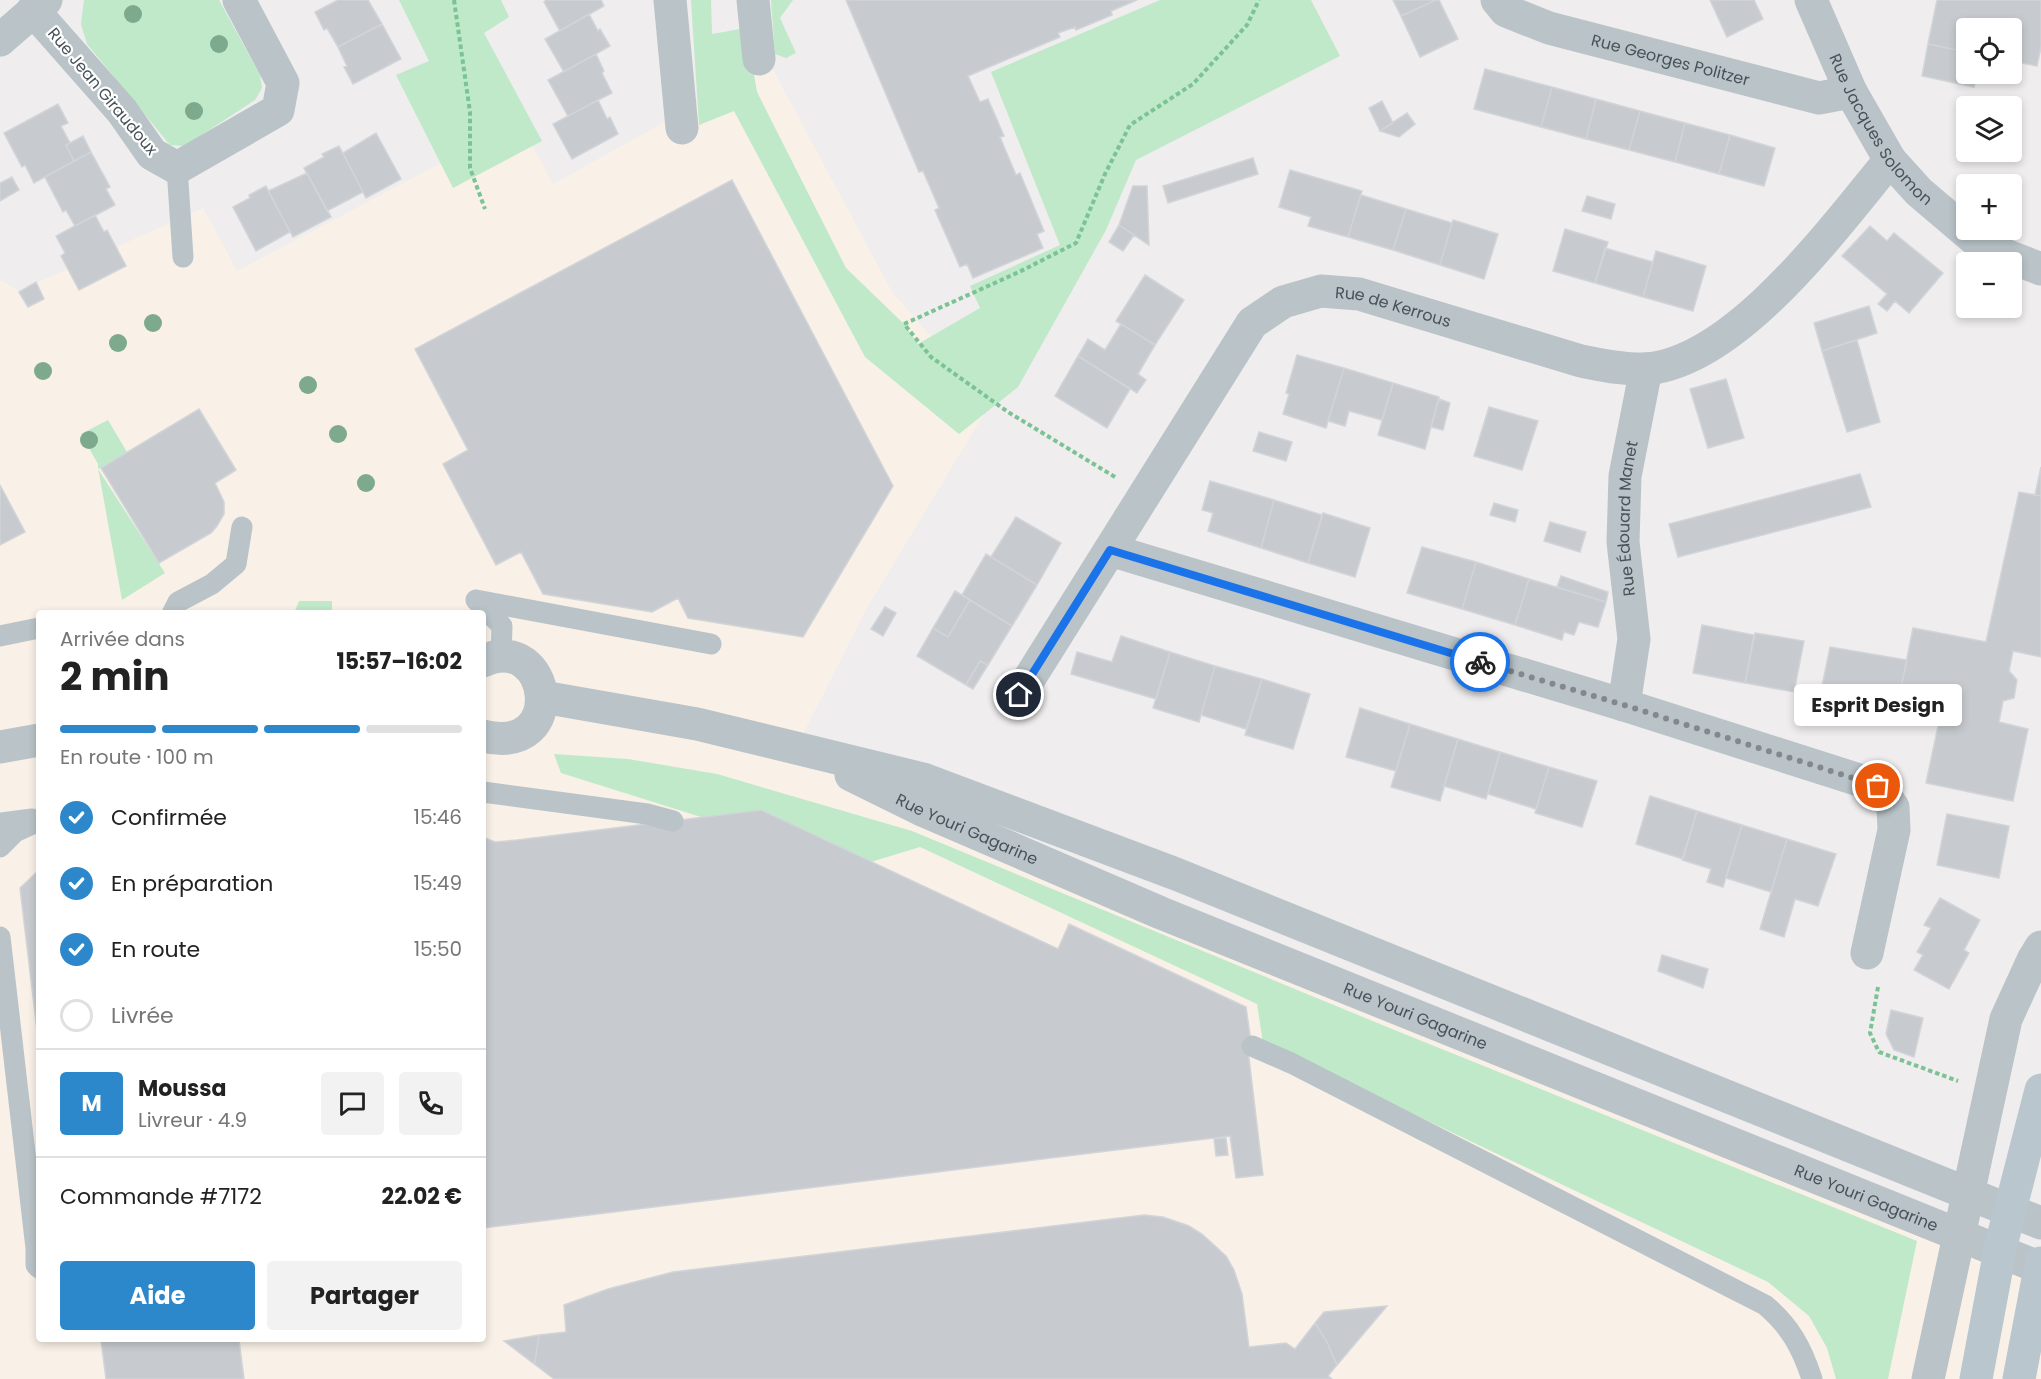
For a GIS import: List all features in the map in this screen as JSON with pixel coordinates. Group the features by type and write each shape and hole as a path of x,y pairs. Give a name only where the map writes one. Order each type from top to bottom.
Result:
{"main road":[{"path":"1976,1379 2001,1245 2041,1090"},
{"path":"2019,1379 2041,1263"}],"street":[{"path":"177,168 278,110 284,83 239,0"},
{"path":"670,0 682,128"},
{"path":"753,0 759,59"},
{"name":"Rue Georges Politzer","path":"1497,0 1506,12 1549,28 1819,98 1851,92"},
{"name":"Rue Jacques Solomon","path":"1810,0 1851,92 1890,160 1919,192 1984,247 2041,269"},
{"path":"0,40 42,3"},
{"name":"Rue Jean Giraudoux","path":"42,3 152,154 177,168"},
{"name":"Rue de Kerrous","path":"1019,695 1252,323 1282,302 1321,291 1359,294 1581,361 1612,367 1646,369 1676,361 1706,348 1750,317 1804,262 1890,160"},
{"name":"Rue Édouard Manet","path":"1624,705 1635,639 1623,542 1625,476 1646,369"},
{"path":"1110,550 1624,705 1878,786 1893,807 1894,830 1867,952"},
{"path":"486,737 511,739 528,730 539,716 543,697 535,673 525,664 514,659 492,659"},
{"name":"Rue Youri Gagarine","path":"543,697 697,724 923,779 1165,870 2041,1223"},
{"path":"0,747 36,741"},
{"name":"Rue Youri Gagarine","path":"795,748 920,809 1161,913 2041,1268"},
{"path":"1928,1379 2006,1019 2041,947"}],"lane":[{"path":"177,168 183,257"},
{"path":"174,610 178,602 212,584 236,564 242,527"},
{"path":"492,659 502,626 476,600 711,644"},
{"path":"0,636 36,629"},
{"path":"486,792 647,814 673,821"},
{"path":"0,823 36,820"},
{"path":"0,847 15,832 36,822"},
{"path":"0,937 36,1248 36,1265"},
{"path":"1252,1046 1310,1073 1765,1305 1781,1318 1804,1352 1812,1379"}],"path":[{"path":"454,0 470,112 470,168 485,210"},
{"path":"1144,495 998,405 931,357 904,324 1019,272 1076,243 1105,174 1130,125 1193,84 1246,25 1259,0"},
{"path":"1867,952 1884,955 1870,1033 1879,1052 1990,1092"}],"shaded area":[{"path":"770,64 892,292 990,404 867,608 796,748 2041,1269 2041,1379 0,1379 0,280 19,291 203,208 237,271 519,122 553,184"}],"green space":[{"path":"84,0 219,0 260,75 262,88 255,100 185,146 170,145 87,44 81,24"},
{"path":"399,0 501,0 509,17 484,33 542,141 453,188 396,75 429,61"},
{"path":"691,0 711,0 712,34 746,28 757,92 846,268 904,324 918,344 980,308 970,286 1060,245 991,72 1160,0 1311,0 1340,56 1136,160 1106,230 1018,387 959,434 865,357 734,111 699,125"},
{"path":"771,0 793,0 780,18 796,53 786,58 775,54"},
{"path":"108,420 127,452 98,469 98,464 81,434"},
{"path":"98,469 165,573 122,600"},
{"path":"299,601 332,601 332,610 295,610"},
{"path":"554,754 628,759 717,774 912,831 1392,1029 1917,1241 1888,1379 1836,1379 1827,1348 1809,1316 1768,1282 1263,1043 1257,1004 920,847 871,862 761,810 701,817 561,773"}],"building":[{"path":"338,0 368,0 382,24 338,47 327,28 324,30 315,12"},
{"path":"546,0 601,0 604,6 560,31 544,2"},
{"path":"846,0 1137,0 1111,11 1112,15 1076,30 1075,27 1058,33 1060,37 968,76 980,102 988,99 1004,136 1000,137 1016,175 1020,173 1044,231 1037,234 1043,248 973,278 967,264 960,267 935,210 939,208 923,171 919,172"},
{"path":"1393,0 1436,0 1401,16"},
{"path":"1439,0 1458,39 1420,57 1401,16"},
{"path":"1710,0 1754,0 1763,19 1727,37"},
{"path":"1937,0 2041,0 2041,47 2037,66 2022,63 2022,18 1956,18 1956,50 1928,44"},
{"path":"589,14 598,31 600,29 610,46 564,72 545,39"},
{"path":"382,24 401,59 353,84 344,67 347,66 338,47"},
{"path":"1928,44 1956,50 1956,83 1922,76"},
{"path":"596,54 612,93 568,116 548,80"},
{"path":"1485,69 1552,87 1541,127 1474,109"},
{"path":"1552,87 1596,99 1586,139 1541,127"},
{"path":"1596,99 1640,111 1629,150 1586,139"},
{"path":"598,100 607,119 610,117 618,134 572,159 553,124"},
{"path":"1382,101 1393,123 1380,131 1369,108"},
{"path":"58,104 68,123 61,126 70,143 66,145 74,161 34,183 25,165 22,167 4,133"},
{"path":"1640,111 1685,123 1675,162 1629,150"},
{"path":"1407,113 1415,124 1399,137 1380,131"},
{"path":"1685,123 1730,135 1719,174 1675,162"},
{"path":"376,133 401,179 366,198 343,153"},
{"path":"1730,135 1775,148 1764,186 1719,174"},
{"path":"83,136 91,152 74,161 66,145"},
{"path":"339,146 363,192 327,211 304,168 324,157 322,154"},
{"path":"91,152 110,187 106,189 115,205 75,226 66,210 63,212 45,177"},
{"path":"1253,158 1258,174 1168,203 1163,186"},
{"path":"1290,170 1362,191 1348,237 1308,226 1311,217 1279,207"},
{"path":"307,173 331,217 293,237 268,191"},
{"path":"12,177 19,190 0,201 0,183"},
{"path":"732,180 893,486 803,637 688,618 678,598 652,612 543,594 521,552 496,565 443,464 468,450 415,349"},
{"path":"266,186 290,232 256,251 233,207"},
{"path":"1133,186 1147,186 1149,245 1119,225"},
{"path":"1361,195 1406,209 1393,250 1348,237"},
{"path":"1587,196 1615,204 1611,219 1582,211"},
{"path":"1406,209 1452,223 1440,265 1393,250"},
{"path":"95,215 104,232 107,230 126,266 79,290 61,256 65,253 56,236"},
{"path":"1453,220 1498,234 1484,279 1440,265"},
{"path":"1119,225 1134,235 1123,251 1109,242"},
{"path":"1870,226 1887,241 1894,233 1943,273 1909,313 1895,301 1887,311 1878,304 1887,294 1842,256"},
{"path":"1565,229 1608,242 1595,283 1553,271"},
{"path":"1605,248 1653,262 1643,297 1595,283"},
{"path":"1656,251 1706,266 1693,311 1643,297"},
{"path":"1145,275 1184,300 1155,345 1116,321"},
{"path":"36,282 44,299 28,307 19,292"},
{"path":"1869,306 1877,333 1822,351 1814,323"},
{"path":"1121,324 1155,345 1138,374 1146,380 1137,393 1078,356 1088,339 1105,350"},
{"path":"1857,340 1880,422 1847,432 1822,351"},
{"path":"1297,355 1344,368 1326,428 1283,414 1289,394 1286,393"},
{"path":"1078,356 1130,389 1107,428 1055,396"},
{"path":"1344,368 1393,383 1382,420 1349,411 1345,426 1328,421"},
{"path":"1726,379 1744,438 1708,448 1690,389"},
{"path":"1393,383 1439,397 1425,449 1378,435"},
{"path":"1439,399 1450,403 1443,430 1431,427"},
{"path":"1489,407 1538,421 1522,470 1474,456"},
{"path":"199,409 236,470 215,483 224,502 224,514 217,526 211,533 159,563 101,468"},
{"path":"1259,432 1292,442 1286,461 1253,451"},
{"path":"2041,467 2041,496 2035,495"},
{"path":"1860,474 1871,507 1678,557 1669,524"},
{"path":"1210,481 1274,500 1261,548 1208,531 1213,513 1202,510"},
{"path":"0,485 25,532 0,545"},
{"path":"2019,492 2041,496 2041,657 2013,651 2009,671 2017,680 2014,698 2003,701 1999,722 2028,729 2013,801 1926,783 1941,712 1898,703 1913,628 1986,642"},
{"path":"1274,500 1322,515 1308,563 1261,548"},
{"path":"1494,503 1518,510 1515,522 1490,515"},
{"path":"1323,513 1370,528 1355,577 1308,563"},
{"path":"1016,517 1061,543 1037,585 991,557"},
{"path":"1550,522 1586,532 1580,552 1544,541"},
{"path":"1422,547 1476,562 1462,609 1407,593"},
{"path":"986,554 1037,585 1012,626 962,595"},
{"path":"1476,562 1529,579 1515,625 1462,609"},
{"path":"1561,576 1608,592 1606,602 1557,587"},
{"path":"1529,579 1606,602 1598,627 1579,622 1574,635 1564,632 1562,640 1515,625"},
{"path":"955,591 970,600 948,637 933,628"},
{"path":"970,600 1012,626 988,665 980,661 966,685 917,656 933,628 948,637"},
{"path":"885,607 896,613 883,636 871,629"},
{"path":"1702,625 1754,635 1745,683 1693,673"},
{"path":"1755,633 1804,641 1794,692 1745,683"},
{"path":"1121,636 1170,652 1156,699 1071,674 1077,652 1112,662"},
{"path":"1830,647 1907,660 1894,720 1844,711 1846,701 1820,696"},
{"path":"1170,652 1215,666 1199,722 1153,708"},
{"path":"980,661 988,665 973,689 966,685"},
{"path":"1215,666 1262,679 1246,729 1201,715"},
{"path":"1262,679 1310,694 1293,749 1245,735"},
{"path":"1360,708 1410,724 1396,771 1346,757"},
{"path":"1410,724 1458,739 1440,801 1391,787"},
{"path":"1458,739 1500,752 1486,799 1444,786"},
{"path":"1500,752 1549,767 1536,809 1488,794"},
{"path":"1549,767 1597,781 1582,827 1535,813"},
{"path":"1650,796 1697,811 1683,859 1636,844"},
{"path":"761,810 1058,949 1069,924 1246,1007 1252,1049 1248,1050 1263,1175 1236,1178 1230,1136 486,1228 486,838 495,842"},
{"path":"1697,811 1742,825 1723,887 1707,882 1711,869 1682,860"},
{"path":"1947,814 2009,826 1999,878 1937,865"},
{"path":"1742,825 1787,839 1771,892 1726,878"},
{"path":"1787,839 1836,854 1818,906 1795,899 1784,937 1760,929"},
{"path":"36,873 36,1022 20,888"},
{"path":"1940,898 1980,920 1964,950 1969,953 1949,989 1914,970 1923,955 1917,952 1931,928 1924,925"},
{"path":"1662,955 1708,969 1703,988 1658,971"},
{"path":"1891,1010 1923,1018 1914,1057 1894,1050 1886,1034"},
{"path":"1226,1138 1228,1155 1216,1156 1214,1139"},
{"path":"1144,1215 1163,1217 1189,1226 1202,1234 1226,1256 1234,1270 1242,1294 1249,1347 1286,1343 1295,1349 1315,1323 1327,1342 1337,1365 1328,1376 1332,1379 554,1379 533,1363 539,1335 566,1332 564,1305 608,1289 673,1272"},
{"path":"1387,1306 1337,1365 1327,1342 1315,1323 1324,1312"},
{"path":"539,1335 533,1363 504,1341"},
{"path":"101,1342 239,1342 244,1379 106,1379"}],"way so far":[{"path":"1480,662 1878,786"}],"place":[{"name":"Esprit Design","path":"1878,786"}],"route":[{"path":"1019,695 1110,550 1480,662"}]}
